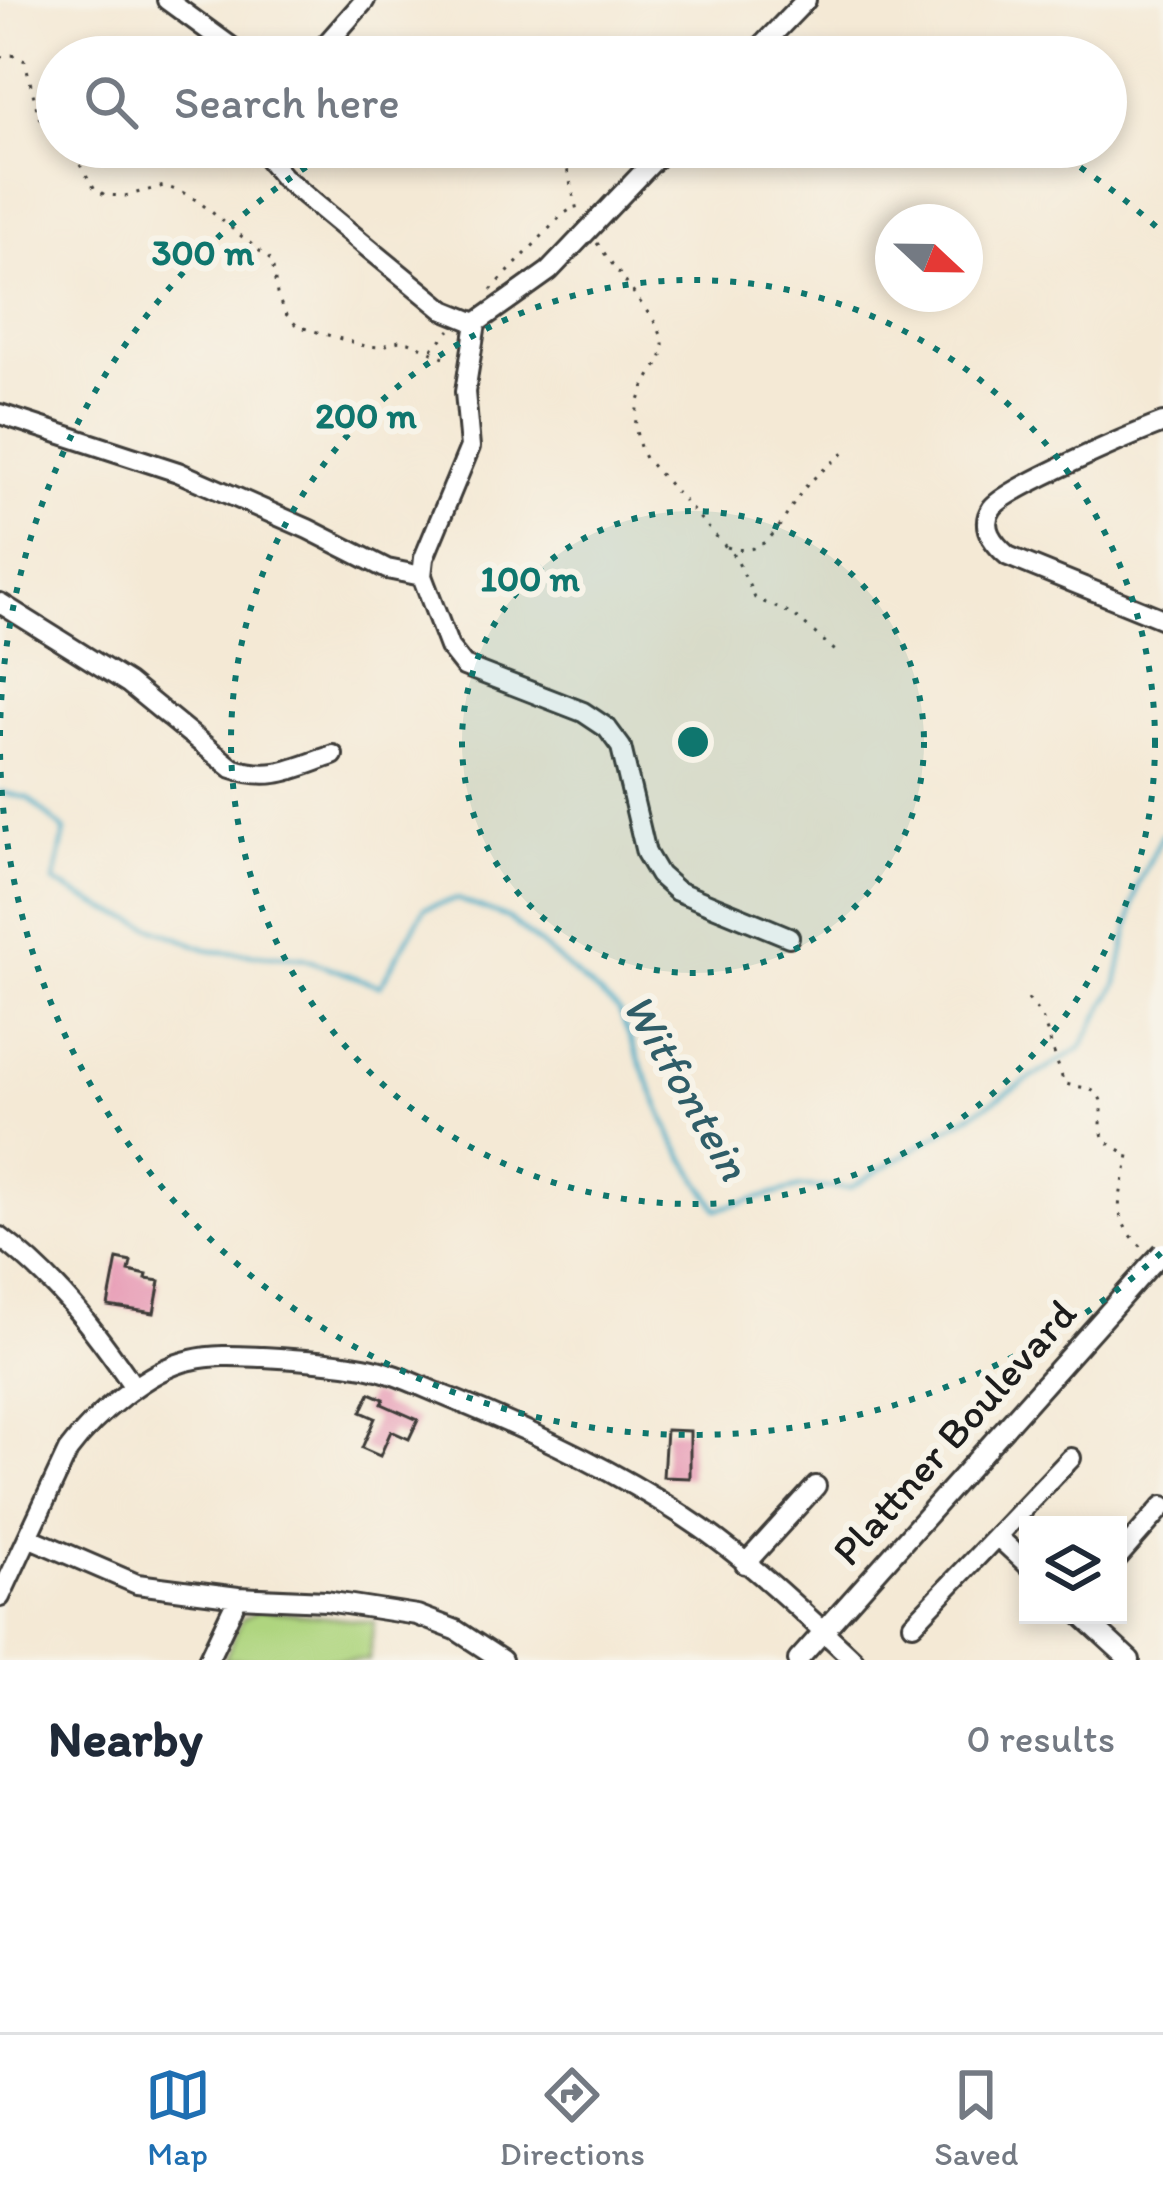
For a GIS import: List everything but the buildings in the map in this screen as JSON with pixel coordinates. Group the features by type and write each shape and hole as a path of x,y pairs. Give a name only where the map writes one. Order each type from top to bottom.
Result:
{"street":[{"path":"333,36 365,0"},
{"path":"771,36 806,0"},
{"path":"172,1 217,36"},
{"path":"276,168 444,310 469,320"},
{"path":"469,320 549,271 648,168"},
{"path":"469,320 465,392 470,447 424,558 422,577 449,647 464,666 583,712 607,728 621,747 646,853 659,875 677,891 789,937"},
{"path":"0,414 178,472 387,569 422,577"},
{"path":"1163,423 1013,491 994,504 987,518 992,541 1008,556 1163,619"},
{"path":"0,603 128,683 232,768 271,776 333,755"},
{"path":"0,1237 93,1326 134,1387"},
{"name":"Plattner Boulevard","path":"798,1660 1154,1259"},
{"path":"0,1597 68,1451 134,1387 186,1360 221,1355 289,1358 367,1367 553,1443 706,1531 854,1660"},
{"path":"913,1624 1071,1458"},
{"path":"745,1564 816,1486"},
{"path":"1127,1547 1163,1506"},
{"path":"28,1537 137,1584 238,1597 326,1601 417,1615 456,1630 502,1660"},
{"path":"998,1537 1019,1557"},
{"path":"208,1660 238,1597"},
{"path":"1091,1624 1130,1660"}],"path":[{"path":"0,57 12,55 25,61 36,105"},
{"path":"82,168 95,189 105,195 125,196 164,186 198,201 272,261 277,294 284,312 297,326 365,346 409,342 446,358"},
{"path":"567,168 575,207 588,231 661,335 663,355 638,403 634,423 638,444 655,470 736,558 755,598 795,616 840,655"},
{"path":"489,292 575,207"},
{"path":"430,351 469,320"},
{"path":"726,547 752,550 763,544 805,488 845,452"},
{"path":"1028,999 1042,1017 1064,1083 1090,1089 1101,1099 1105,1139 1129,1156 1119,1202 1121,1222 1154,1259"}],"green space":[{"path":"260,1610 374,1622 369,1660 224,1660 242,1619"}],"waterway":[{"name":"Witfontein","path":"0,792 28,798 65,831 54,882 101,907 211,951 303,958 380,986 425,908 457,899 508,918 618,1010 674,1141 717,1209 801,1187 850,1188 1081,1048 1117,983 1138,884 1163,834"}]}
